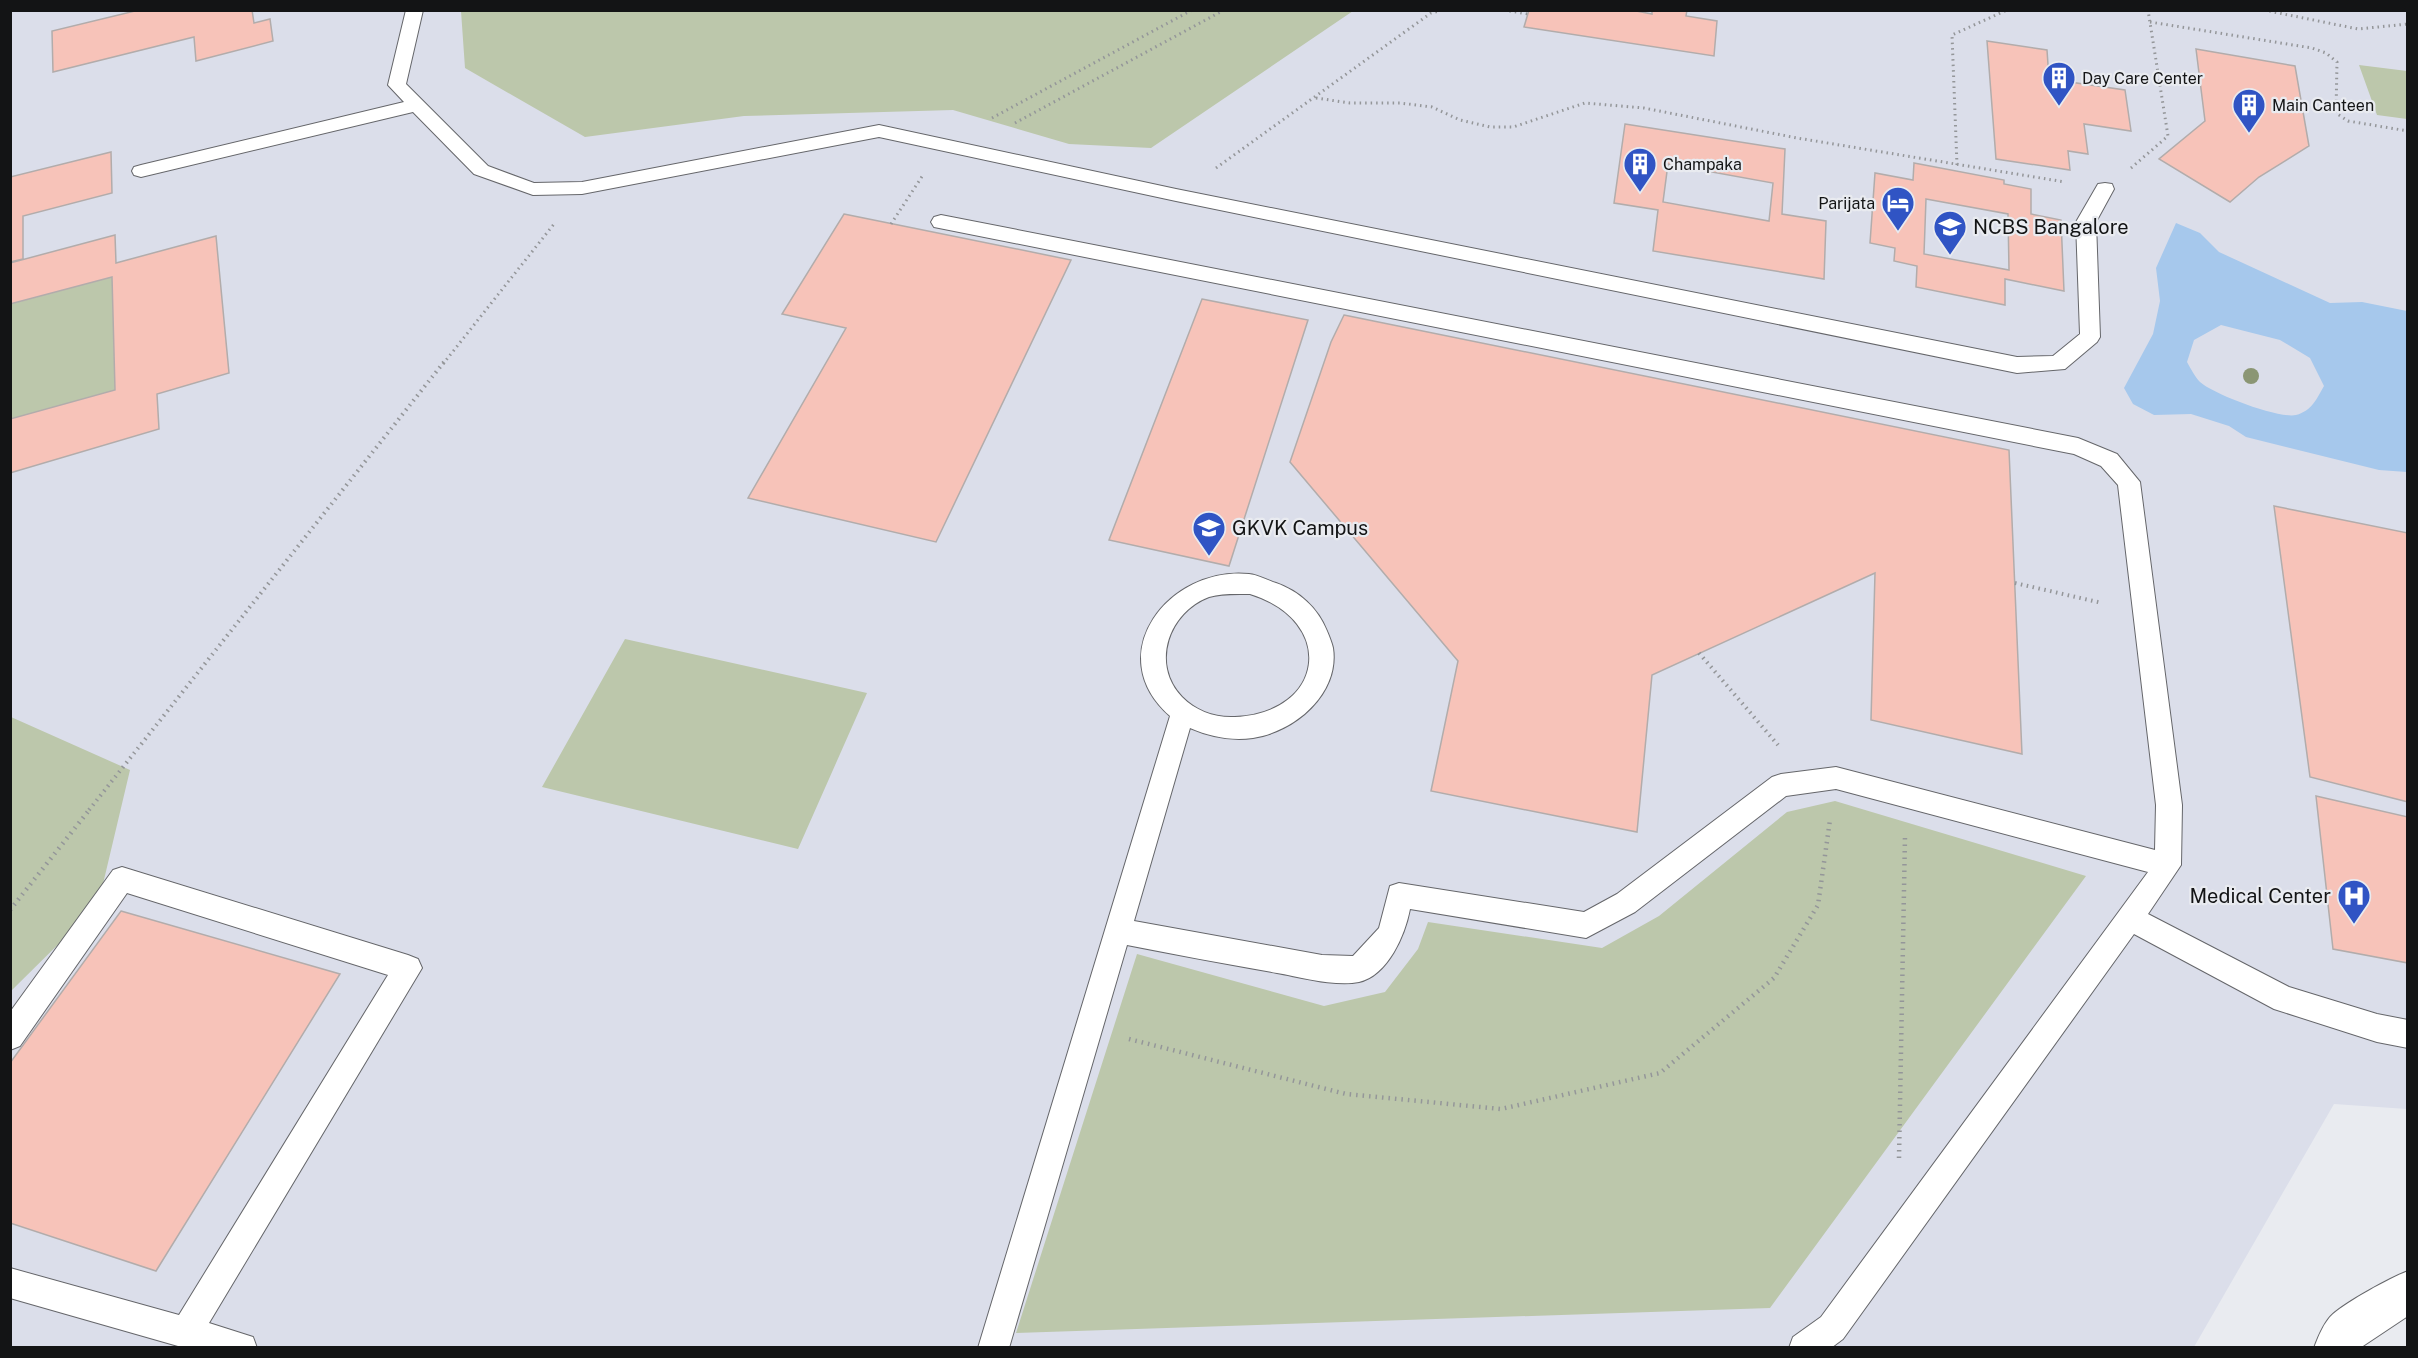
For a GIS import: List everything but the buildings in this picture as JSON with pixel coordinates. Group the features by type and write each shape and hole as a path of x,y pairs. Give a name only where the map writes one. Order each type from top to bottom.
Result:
{"main road":[{"path":"2335,1347 2347,1330 2408,1292"}],"lane":[{"path":"414,10 397,85 482,170 533,189 582,188 879,131 1176,195 2017,365 2058,364 2090,337 2086,222 2105,189"},
{"path":"141,171 417,105"},
{"path":"941,222 2078,446 2109,460 2129,482 2137,534 2143,612 2169,805 2168,865 1832,1328 1804,1347"},
{"path":"1250,584 1274,591 1294,603 1311,622 1320,644 1321,669 1312,692 1294,711 1270,725 1241,730 1215,727 1183,712 1171,702 1158,682 1152,660 1155,638 1165,618 1181,602 1202,590 1225,585 1250,584"},
{"path":"993,1347 1183,712"},
{"path":"1118,932 1322,968 1358,969 1381,950 1395,926 1399,896 1586,925 1626,903 1781,785 1836,778 2168,865"},
{"path":"10,1036 122,879 408,968 186,1332"},
{"path":"2129,918 2284,999 2377,1029 2408,1034"},
{"path":"10,1283 242,1347"}],"path":[{"path":"891,224 942,145 1192,10"},
{"path":"1010,126 1224,10"},
{"path":"1176,195 1316,98 1431,13 1443,10"},
{"path":"1504,10 1528,14"},
{"path":"1957,165 1952,36 2007,10"},
{"path":"1316,98 1350,103 1400,103 1432,107 1460,120 1490,128 1513,127 1584,103 1644,108 1797,138 2105,189 2168,136 2148,10"},
{"path":"2264,10 2358,28 2408,24"},
{"path":"2150,22 2312,48 2326,53 2337,62 2336,112 2340,117 2348,121 2408,131"},
{"path":"10,910 582,188"},
{"path":"2015,583 2143,612"},
{"path":"1699,653 1809,782"},
{"path":"1088,1028 1346,1094 1501,1109 1660,1073 1774,978 1818,905 1836,778"},
{"path":"1898,1236 1906,796"}],"shaded area":[{"name":"GKVK Campus","path":"10,11 2407,11 2407,1109 2334,1104 2194,1347 11,1347"}],"green space":[{"path":"461,10 1353,11 1151,148 1069,144 953,110 744,116 585,137 465,68"},
{"path":"2359,65 2407,71 2407,119 2377,115"},
{"path":"112,277 115,390 11,419 11,304"},
{"path":"625,639 867,693 798,849 542,787"},
{"path":"11,717 130,770 98,905 11,991"},
{"path":"1835,801 2086,876 1770,1308 1016,1333 1137,954 1324,1006 1385,992 1418,949 1428,922 1602,948 1659,916 1787,812"}],"water":[{"path":"2176,223 2200,233 2219,252 2330,303 2362,302 2407,311 2407,472 2379,470 2246,437 2229,426 2191,414 2154,415 2133,404 2124,388 2153,334 2160,301 2156,268","holes":["2221,325 2280,340 2310,358 2324,386 2310,407 2296,415 2276,413 2218,393 2200,382 2187,362 2194,340"]}],"place":[{"name":"Day Care Center","path":"2059,107"},
{"name":"Main Canteen","path":"2249,134"},
{"name":"Champaka","path":"1640,193"},
{"name":"Parijata","path":"1898,232"},
{"name":"NCBS Bangalore","path":"1950,256"},
{"name":"GKVK Campus","path":"1209,557"},
{"name":"Medical Center","path":"2354,925"}]}
